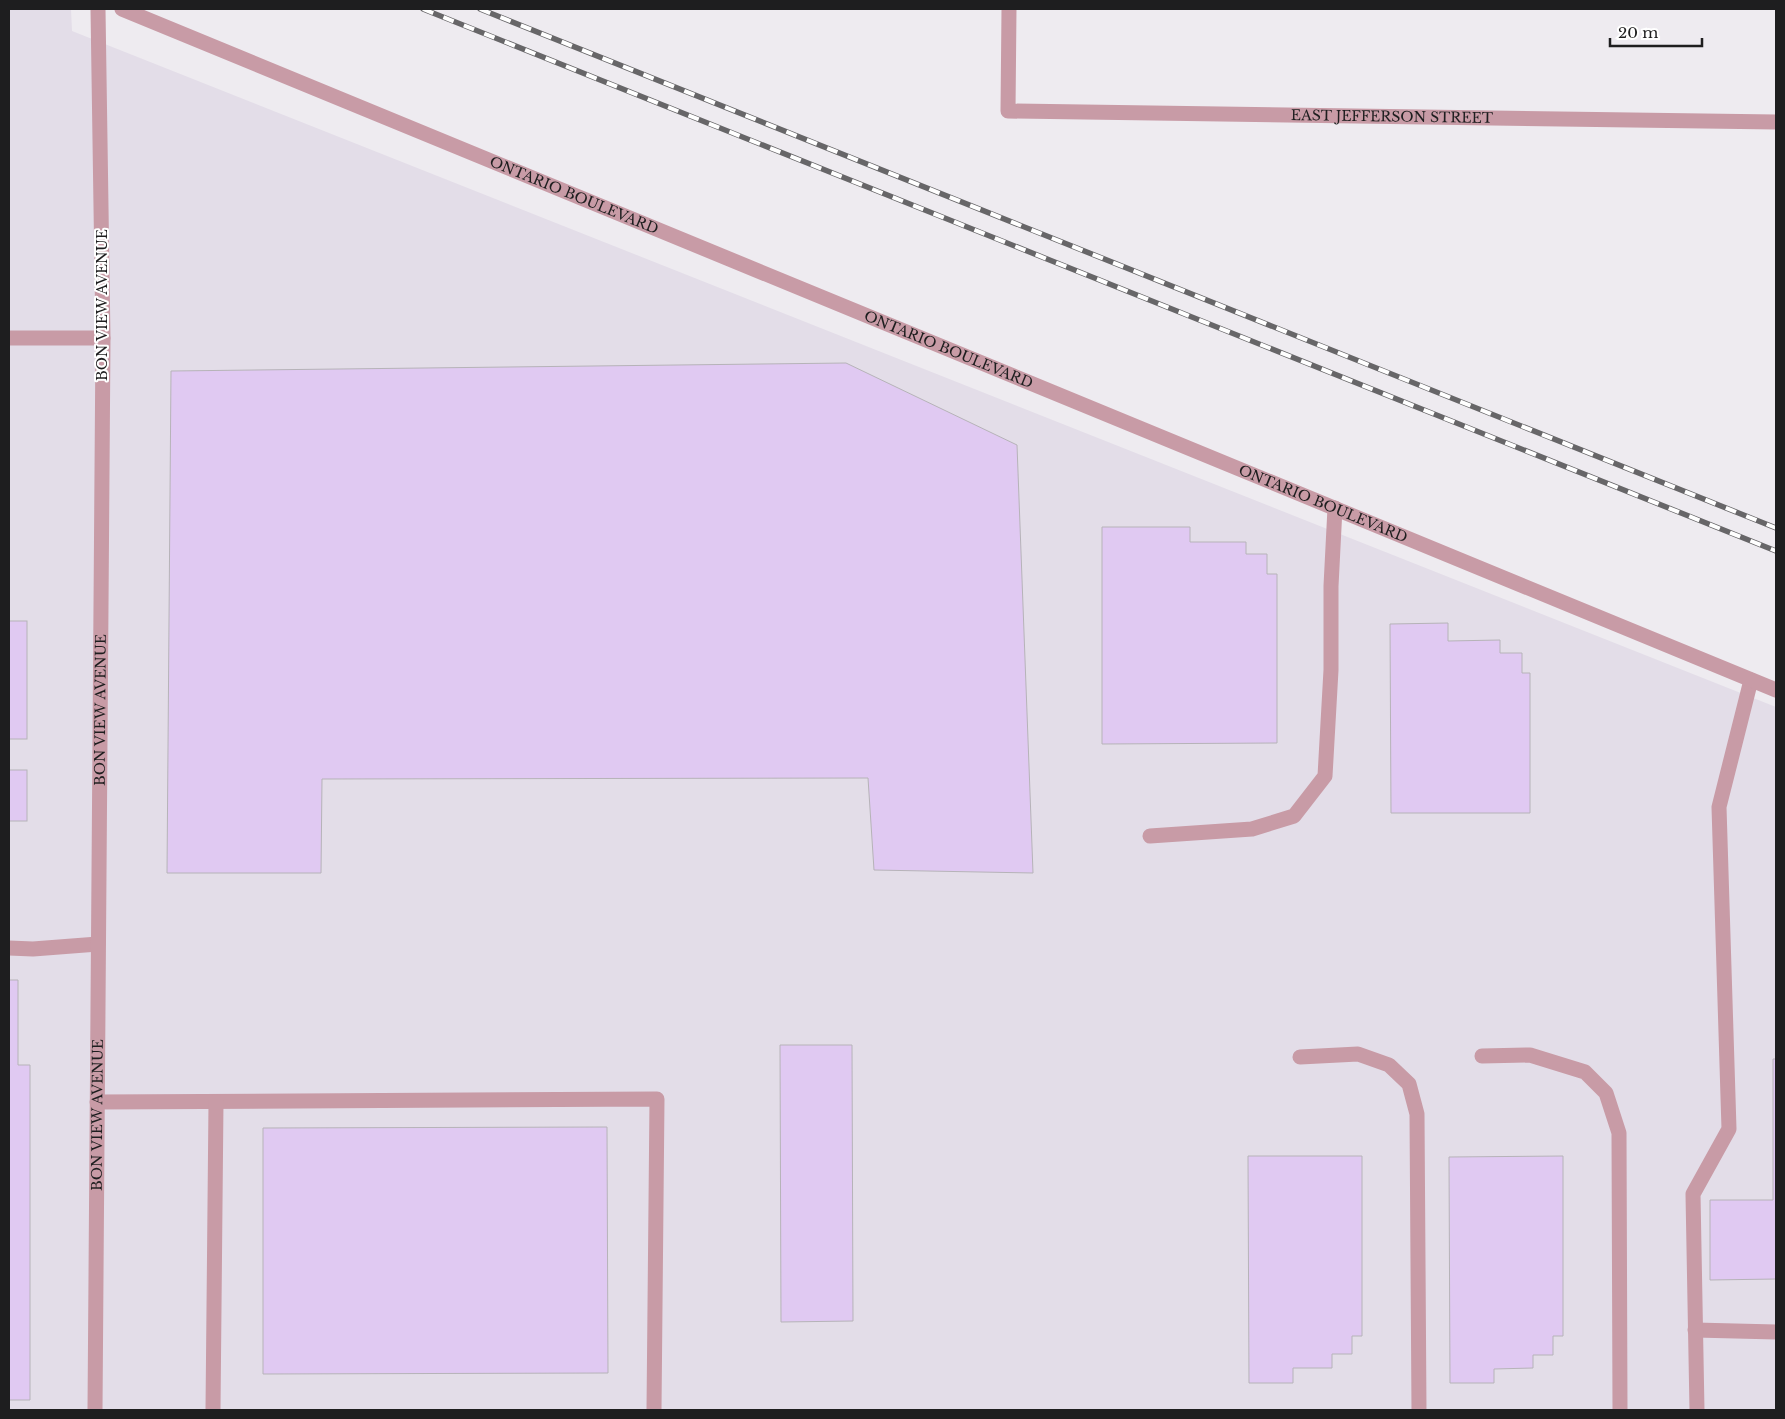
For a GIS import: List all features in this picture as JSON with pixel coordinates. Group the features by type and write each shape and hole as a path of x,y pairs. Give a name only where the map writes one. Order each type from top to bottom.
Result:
{"street":[{"name":"BON VIEW AVENUE","path":"95,1410 103,338 98,9"},
{"name":"ONTARIO BOULEVARD","path":"122,9 1776,690"},
{"name":"EAST JEFFERSON STREET","path":"1008,9 1008,111 1776,122"},
{"path":"9,338 103,338"},
{"path":"1150,836 1252,830 1294,816 1325,776 1332,670 1332,586 1335,508"},
{"path":"1697,1410 1693,1194 1729,1129 1719,807 1751,680"},
{"path":"9,948 33,949 98,944"},
{"path":"1300,1057 1358,1054 1389,1065 1409,1084 1417,1114 1419,1410"},
{"path":"1482,1056 1530,1055 1585,1072 1606,1093 1619,1133 1620,1410"},
{"path":"97,1102 657,1099 654,1410"},
{"path":"213,1410 216,1102"},
{"path":"1695,1330 1776,1332"}],"shaded area":[{"path":"9,9 71,9 72,31 1776,707 1776,1410 9,1410"}],"building":[{"path":"846,363 1017,445 1033,873 874,870 868,778 322,779 321,873 167,873 171,371"},
{"path":"1102,527 1190,527 1190,542 1246,542 1246,554 1267,554 1267,574 1277,574 1277,743 1102,744"},
{"path":"9,621 27,621 27,739 9,739"},
{"path":"1448,623 1448,641 1500,640 1500,653 1522,653 1522,673 1530,673 1530,813 1391,813 1390,624"},
{"path":"9,770 27,770 27,821 9,821"},
{"path":"9,980 18,980 18,1065 30,1065 30,1400 9,1400"},
{"path":"780,1045 852,1045 853,1321 781,1322"},
{"path":"1773,1059 1776,1059 1776,1279 1710,1280 1710,1200 1773,1200"},
{"path":"607,1127 608,1373 263,1374 263,1128"},
{"path":"1248,1156 1362,1156 1362,1336 1352,1336 1352,1354 1332,1354 1332,1368 1293,1368 1293,1383 1249,1383"},
{"path":"1563,1156 1563,1336 1553,1336 1553,1355 1533,1355 1533,1368 1494,1369 1494,1383 1450,1383 1449,1157"}],"railway":[{"path":"423,9 1776,551"},
{"path":"480,9 1776,528"}]}
